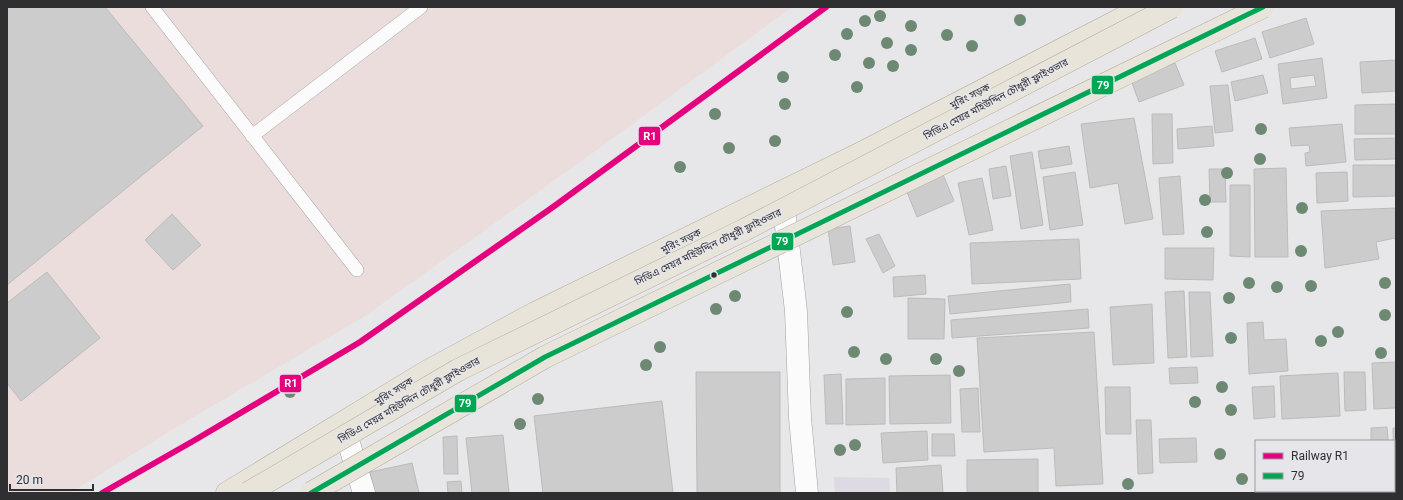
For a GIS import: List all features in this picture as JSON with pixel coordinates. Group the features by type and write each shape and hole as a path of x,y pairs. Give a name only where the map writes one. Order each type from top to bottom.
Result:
{"highway":[{"name":"মুরিং সড়ক","path":"227,493 343,424 426,372 536,313 782,192 1144,7"},
{"name":"সিডিএ মেয়র মহিউদ্দিন চৌধুরী ফ্লাইওভার","path":"248,493 458,370 744,230 1172,7"},
{"path":"310,493 545,357 1263,7"}],"street":[{"path":"782,192 796,311 800,418 807,493"},
{"path":"343,424 364,493"}],"lane":[{"path":"152,7 357,270"},
{"path":"252,136 421,7"}],"shaded area":[{"path":"7,7 792,7 601,147 365,316 170,431 70,493 7,493"},
{"path":"834,477 889,478 890,493 835,493"}],"building":[{"path":"7,7 105,7 203,126 7,285"},
{"path":"1306,18 1314,44 1270,58 1262,32"},
{"path":"1255,38 1262,59 1222,72 1215,51"},
{"path":"1322,58 1327,98 1283,104 1278,64","holes":["1314,75 1316,86 1291,89 1290,78"]},
{"path":"1396,60 1396,91 1362,93 1360,62"},
{"path":"1175,63 1184,85 1139,102 1131,80"},
{"path":"1263,75 1268,93 1235,101 1231,82"},
{"path":"1228,85 1233,131 1215,133 1210,86"},
{"path":"1396,104 1396,134 1355,134 1355,105"},
{"path":"1152,114 1172,114 1173,163 1153,164"},
{"path":"1134,118 1153,219 1125,224 1118,183 1090,188 1081,124"},
{"path":"1342,124 1346,162 1306,166 1305,153 1310,152 1309,145 1291,146 1289,128"},
{"path":"1212,126 1214,146 1178,149 1177,129"},
{"path":"1396,138 1396,159 1355,160 1354,139"},
{"path":"1069,146 1072,164 1041,169 1038,151"},
{"path":"1032,152 1043,225 1021,229 1010,156"},
{"path":"1353,165 1396,165 1396,196 1353,197"},
{"path":"1006,166 1011,196 993,199 989,169"},
{"path":"1286,168 1288,257 1255,257 1254,169"},
{"path":"1209,169 1225,169 1226,202 1210,202"},
{"path":"942,172 954,201 917,217 905,187"},
{"path":"1075,172 1083,225 1050,230 1043,177"},
{"path":"1347,172 1348,201 1317,203 1316,173"},
{"path":"1180,176 1184,234 1163,235 1159,178"},
{"path":"982,178 993,230 969,235 958,183"},
{"path":"1230,185 1250,185 1250,257 1230,256"},
{"path":"1396,208 1396,245 1395,238 1376,242 1379,259 1325,268 1321,211"},
{"path":"172,214 201,245 173,270 145,240"},
{"path":"850,226 855,262 833,265 828,229"},
{"path":"879,234 895,266 883,273 866,239"},
{"path":"1079,239 1081,279 972,284 970,243"},
{"path":"1165,248 1214,248 1213,280 1165,279"},
{"path":"47,272 100,338 21,401 7,383 7,303"},
{"path":"925,275 926,294 894,297 893,277"},
{"path":"1070,284 1071,302 950,314 948,296"},
{"path":"1184,291 1187,357 1168,358 1165,292"},
{"path":"1189,292 1210,292 1213,356 1191,357"},
{"path":"908,298 945,299 944,339 908,339"},
{"path":"1152,304 1154,363 1113,365 1110,307"},
{"path":"1088,309 1089,328 952,338 951,320"},
{"path":"1263,322 1264,340 1286,339 1288,371 1249,374 1247,323"},
{"path":"1094,332 1103,484 1056,486 1054,448 984,452 977,338"},
{"path":"1396,362 1396,408 1374,409 1372,363"},
{"path":"1197,367 1198,383 1170,384 1169,368"},
{"path":"696,372 780,372 780,493 697,493"},
{"path":"1344,372 1365,372 1366,410 1345,411"},
{"path":"1338,373 1340,416 1282,419 1280,376"},
{"path":"841,374 843,424 826,424 824,375"},
{"path":"950,375 951,423 890,424 889,376"},
{"path":"885,378 885,424 846,425 846,379"},
{"path":"1274,386 1275,417 1254,419 1252,387"},
{"path":"1105,387 1130,387 1131,434 1106,434"},
{"path":"978,388 980,432 962,432 960,389"},
{"path":"662,401 673,493 543,493 534,416"},
{"path":"1136,420 1151,420 1153,473 1138,474"},
{"path":"1387,427 1388,440 1371,440 1371,428"},
{"path":"1393,428 1396,428 1396,465 1395,440 1393,440"},
{"path":"927,431 928,460 883,463 881,433"},
{"path":"932,434 954,434 955,456 932,456"},
{"path":"503,435 509,493 472,493 466,438"},
{"path":"457,436 458,474 444,474 443,437"},
{"path":"1196,438 1197,462 1160,463 1159,439"},
{"path":"1038,459 1038,493 967,493 967,460"},
{"path":"412,463 419,493 375,493 370,472"},
{"path":"941,465 943,493 897,493 896,468"},
{"path":"461,481 462,493 448,493 447,482"},
{"path":"1285,492 1350,492 1350,493"},
{"path":"1362,492 1393,492 1393,493"}],"rail line":[{"name":"R1","path":"102,493 195,440 360,342 553,207 826,7"}],"transit line":[{"name":"79","path":"311,493 545,357 1263,7"}]}
